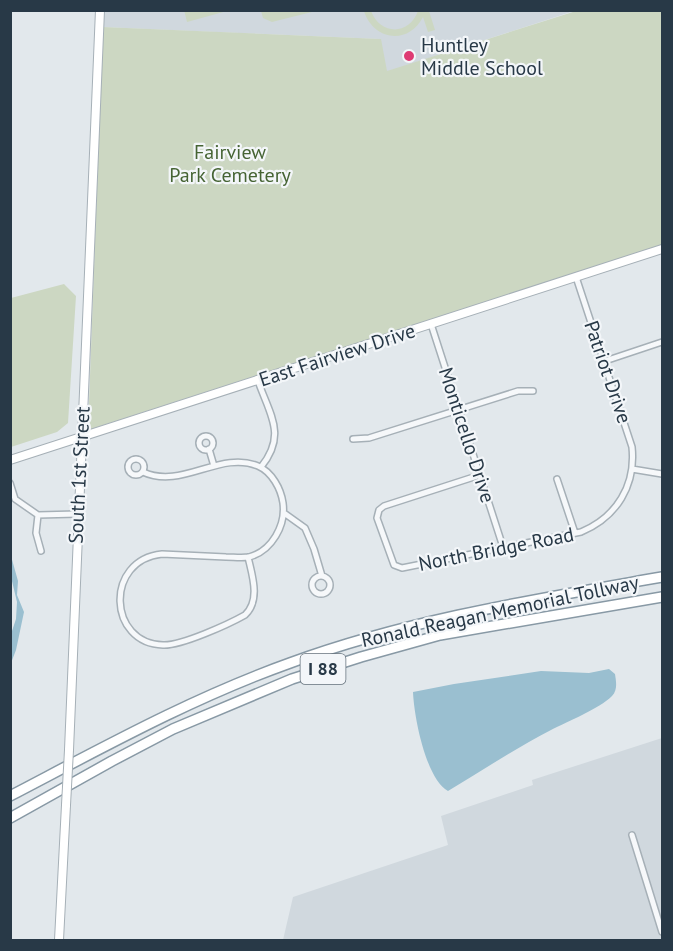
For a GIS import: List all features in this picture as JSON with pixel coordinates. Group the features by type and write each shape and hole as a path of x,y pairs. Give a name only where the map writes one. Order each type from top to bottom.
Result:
{"highway":[{"name":"Ronald Reagan Memorial Tollway","path":"10,796 137,728 229,687 310,656 358,640 503,606 663,577"},
{"name":"Ronald Reagan Memorial Tollway","path":"10,818 112,760 173,729 292,679 440,635 663,597"}],"street":[{"name":"South 1st Street","path":"59,940 100,10"},
{"name":"East Fairview Drive","path":"10,460 663,249"},
{"name":"Patriot Drive","path":"576,277 630,436 632,469"},
{"name":"Monticello Drive","path":"431,324 503,547"},
{"path":"605,361 663,342"},
{"path":"258,381 273,423 275,438 273,449 261,467"},
{"path":"353,439 369,438 518,391 533,391"},
{"path":"208,449 214,466"},
{"path":"143,472 152,476 178,476 237,461 261,467 278,487 284,513 282,524 272,540 262,550 249,557 162,554 149,556 130,569 121,589 120,599 121,610 131,630 150,644 172,645 233,621 249,611 255,596 249,557"},
{"path":"632,469 663,474"},
{"name":"North Bridge Road","path":"480,475 384,506 378,510 377,518 390,559 398,567 575,533 593,527 615,509 626,491 632,469"},
{"path":"557,479 575,533"},
{"path":"10,483 15,499 39,515 77,514"},
{"path":"284,513 305,528 322,576"},
{"path":"39,515 36,533 41,550"},
{"path":"632,835 663,932"}],"shaded area":[{"name":"Huntley Middle School","path":"104,10 574,11 386,72 380,39 103,27"},
{"path":"662,738 662,940 283,940 293,897 448,845 441,816 533,785 532,780"}],"green space":[{"path":"184,10 227,10 227,11 187,22"},
{"path":"261,10 316,11 272,22 263,18"},
{"path":"364,11 371,11 381,25 394,29 408,25 418,11 429,11 435,30 428,32 423,17 409,32 391,36 375,28"},
{"name":"Fairview Park Cemetery","path":"576,11 662,11 662,245 88,430 103,27 381,39 387,71"},
{"path":"64,284 76,296 68,423 57,432 11,447 11,298"}],"water":[{"path":"11,556 18,581 17,595 24,612 11,663 11,634 16,619 17,602 11,577"},
{"path":"609,669 615,674 615,691 599,706 525,744 448,791 433,774 419,731 413,692 541,671 589,673"}],"place":[{"name":"Huntley Middle School","path":"409,56"}]}
